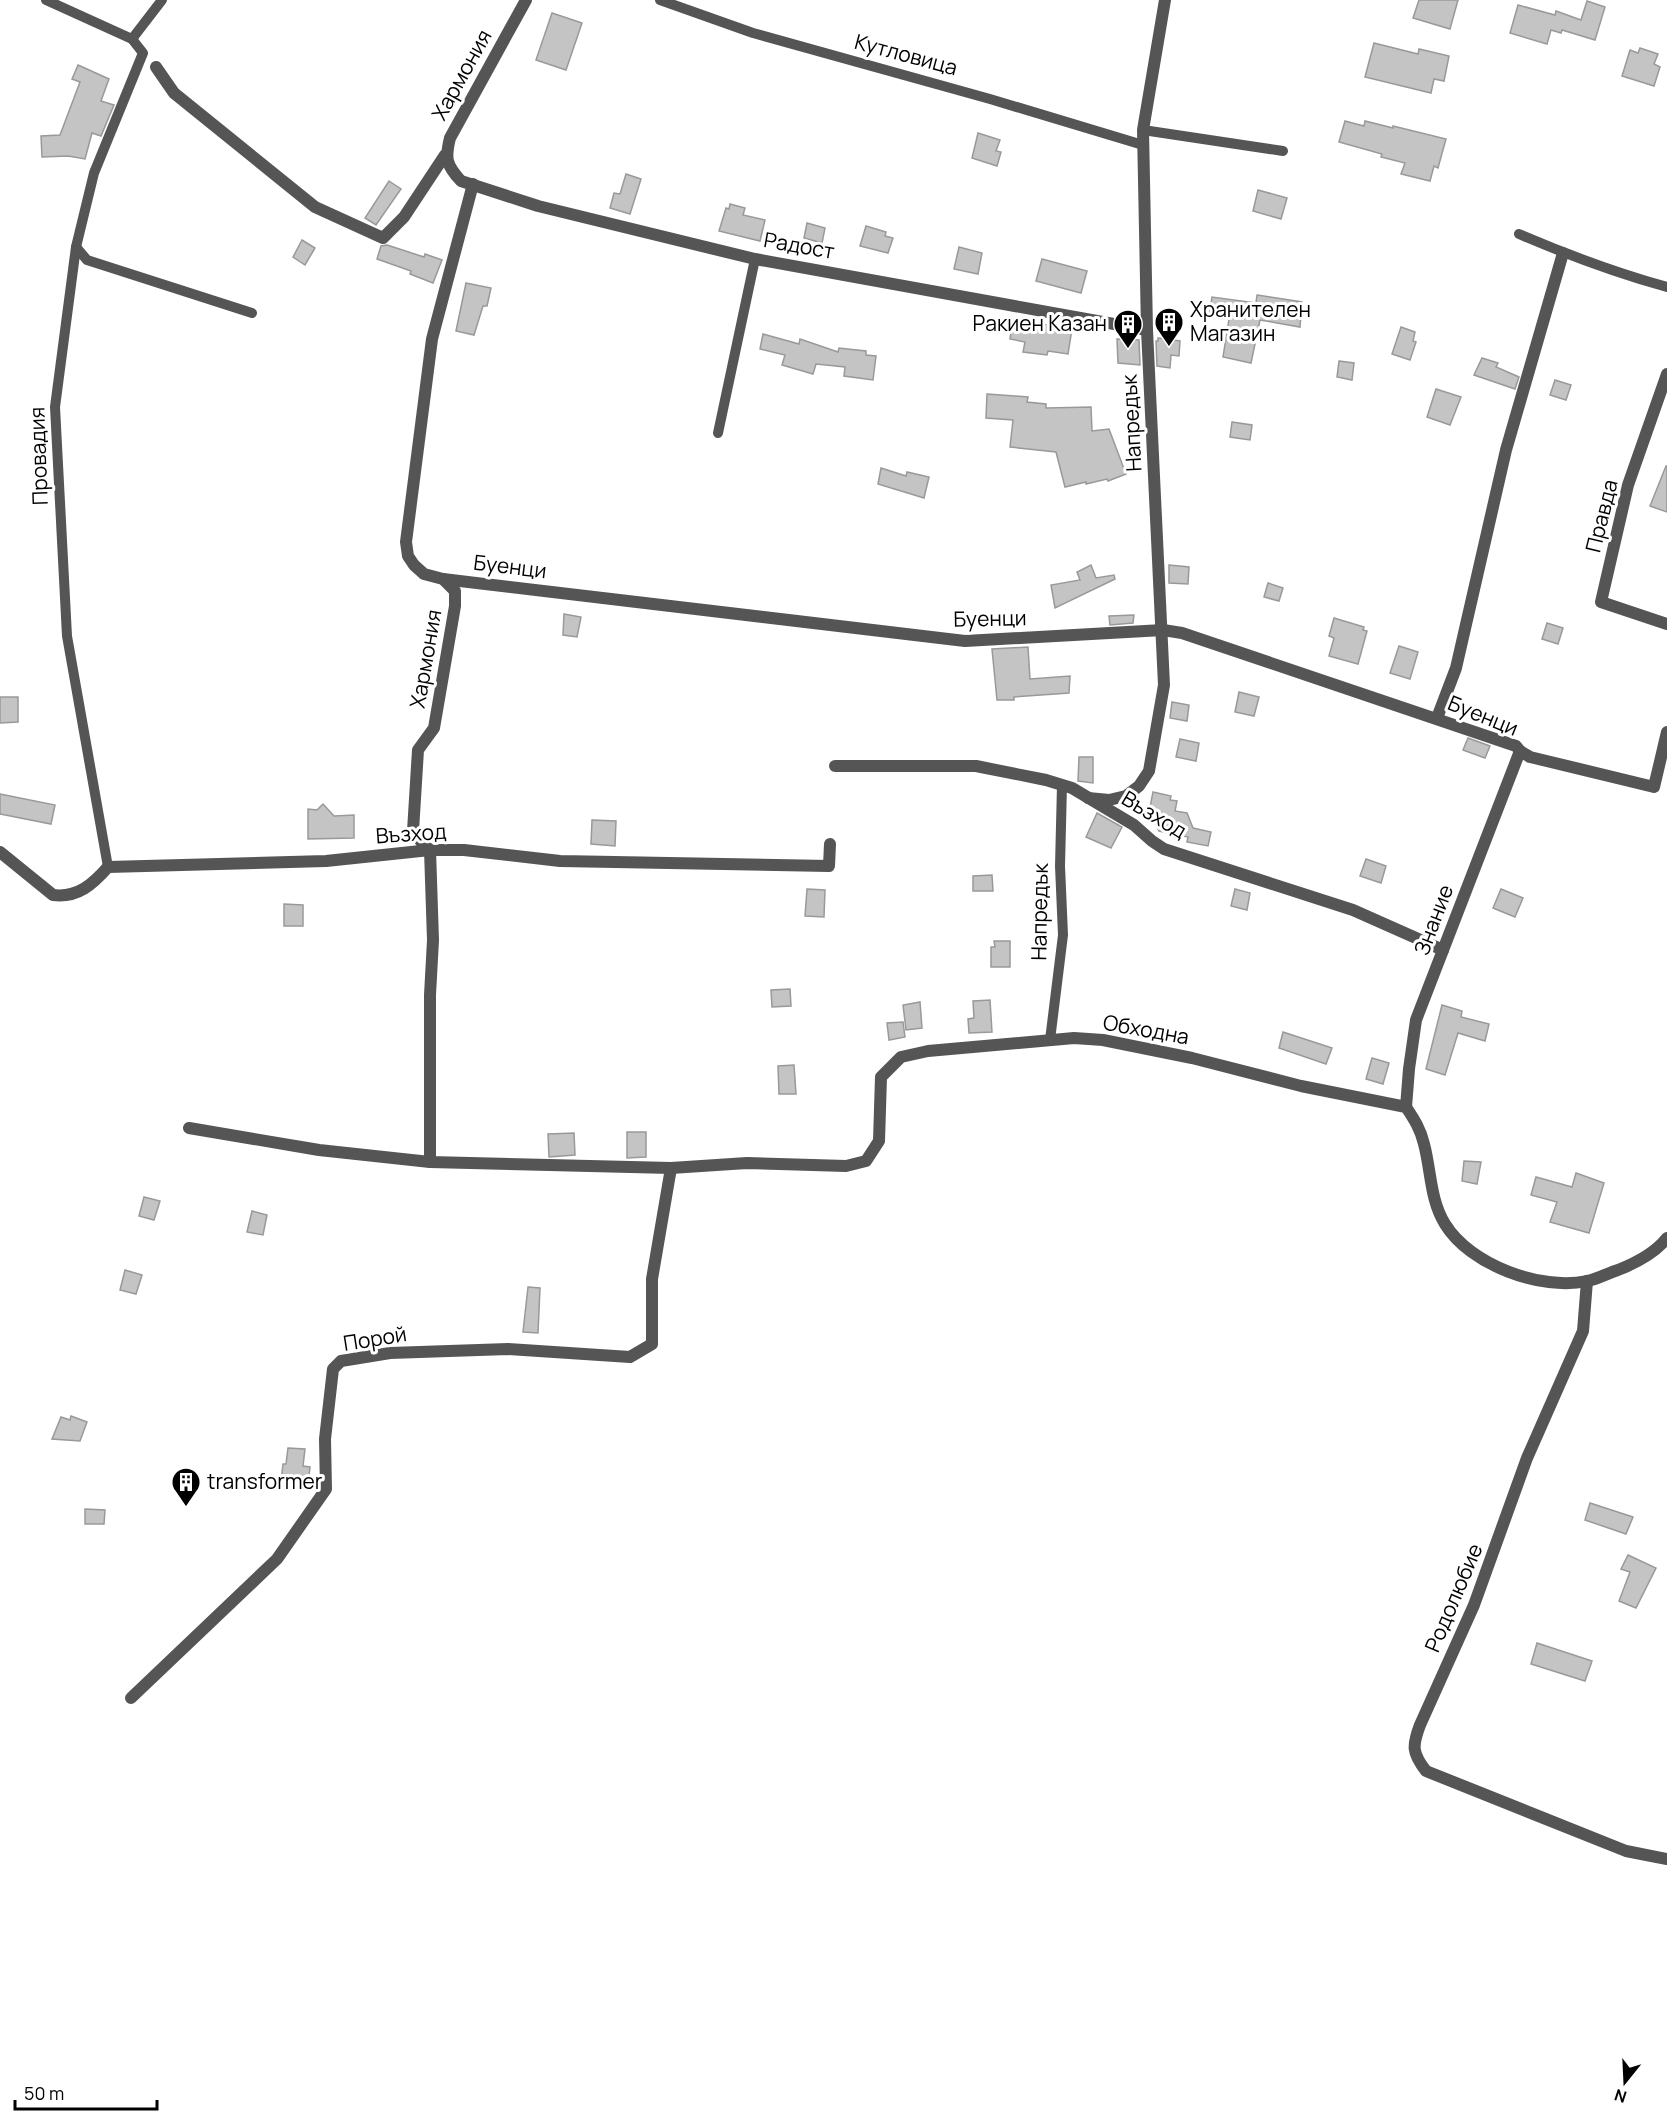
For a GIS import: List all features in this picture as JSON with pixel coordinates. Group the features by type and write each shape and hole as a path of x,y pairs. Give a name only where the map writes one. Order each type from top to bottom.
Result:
{"street":[{"name":"Хармония","path":"453,172 446,155 450,138 526,0"},
{"name":"Напредък","path":"1088,798 1109,800 1126,796 1139,786 1149,771 1164,685 1147,330 1143,130 1165,0"},
{"path":"156,67 174,93 315,207 383,238 404,217 446,155"},
{"name":"Радост","path":"453,172 461,181 538,206 755,259 1147,330"},
{"path":"443,579 424,574 414,565 408,556 406,542 432,339 473,184"},
{"path":"1437,718 1456,668 1506,450 1563,253"},
{"name":"Правда","path":"1667,374 1628,485 1601,602 1667,624"},
{"name":"Хармония","path":"430,850 413,831 418,750 434,728 455,606 455,591 443,579"},
{"name":"Буенци","path":"443,579 965,641 1163,630 1182,633 1516,746 1530,757 1654,787 1667,732"},
{"name":"Знание","path":"1407,1107 1408,1070 1416,1020 1520,751"},
{"name":"Възход","path":"835,766 976,766 1019,774 1072,788 1134,825 1164,849 1353,910 1443,950"},
{"name":"Възход","path":"108,867 326,861 430,850 464,850 560,861 829,866 830,844"},
{"path":"430,850 433,940 430,995 430,1162"},
{"path":"0,852 53,895 75,894 94,883 108,867"},
{"name":"Обходна","path":"671,1168 747,1163 846,1166 866,1161 879,1141 881,1077 901,1057 928,1051 1074,1038 1102,1040 1192,1058 1301,1086 1407,1107"},
{"path":"1407,1107 1422,1135 1435,1204 1445,1225 1461,1243 1493,1265 1514,1274 1544,1280 1587,1281 1637,1263 1667,1238"},
{"path":"189,1128 319,1150 430,1162 671,1168"},
{"name":"Порой","path":"131,1698 277,1559 326,1489 325,1439 333,1370 341,1361 390,1353 508,1349 630,1357 652,1344 652,1279 671,1168"},
{"name":"Родолюбие","path":"1587,1281 1583,1330 1527,1458 1474,1605 1420,1725 1414,1741 1415,1758 1426,1771 1626,1851 1667,1859"}],"lane":[{"path":"45,0 132,39 162,0"},
{"name":"Кутловица","path":"660,0 753,33 990,99 1143,145"},
{"name":"Провадия","path":"108,867 67,636 55,407 76,247 94,173 143,53 132,39"},
{"path":"1143,130 1283,151"},
{"path":"1520,234 1563,253 1667,287"},
{"path":"76,247 87,260 252,313"},
{"path":"718,433 755,259"},
{"name":"Напредък","path":"1050,1040 1063,935 1060,866 1062,785"}],"building":[{"path":"1419,0 1458,0 1450,29 1413,18"},
{"path":"1587,1 1605,7 1595,40 1562,30 1561,33 1551,30 1547,44 1510,33 1518,5 1555,15 1556,11 1581,20"},
{"path":"552,13 582,23 566,70 536,60"},
{"path":"1374,43 1418,54 1419,49 1449,56 1444,81 1434,79 1431,93 1365,77"},
{"path":"1640,48 1658,54 1654,64 1660,67 1654,86 1622,76 1630,50 1638,53"},
{"path":"78,65 109,79 101,101 114,105 101,136 92,133 85,159 68,156 42,157 41,136 60,135 80,82 72,79"},
{"path":"1345,121 1364,126 1365,121 1446,139 1438,168 1434,166 1430,181 1401,174 1405,163 1339,142"},
{"path":"978,133 1000,140 996,151 1001,152 997,166 972,158"},
{"path":"626,174 641,179 630,214 610,208 614,193 620,194"},
{"path":"389,181 401,189 376,225 365,218"},
{"path":"1258,190 1287,198 1281,219 1253,211"},
{"path":"730,204 745,208 743,215 765,220 760,241 719,231 726,208 729,209"},
{"path":"807,223 825,228 822,243 804,238"},
{"path":"866,226 886,232 885,236 893,238 888,253 860,246"},
{"path":"302,240 315,248 305,265 293,257"},
{"path":"387,245 424,257 425,254 442,260 433,283 410,274 411,271 377,259 381,246"},
{"path":"959,247 982,253 978,274 954,269"},
{"path":"1042,259 1087,271 1081,293 1036,281"},
{"path":"466,283 491,288 487,306 483,306 474,335 456,331"},
{"path":"1257,295 1302,302 1300,327 1260,320 1251,363 1223,357 1229,319 1209,316 1212,297 1256,303"},
{"path":"1013,319 1072,329 1068,354 1048,351 1047,355 1023,352 1025,342 1010,339"},
{"path":"1401,327 1415,332 1413,341 1416,342 1410,360 1392,354"},
{"path":"763,334 799,344 800,339 838,352 839,348 866,351 866,355 876,356 873,380 844,376 845,367 816,364 813,374 782,365 785,355 760,349"},
{"name":"Хранителен Магазин","path":"1158,338 1180,341 1179,356 1171,355 1170,368 1157,366 1156,341"},
{"name":"Ракиен Казан","path":"1117,339 1139,340 1140,365 1118,363"},
{"path":"1482,358 1498,363 1496,367 1519,377 1515,389 1474,375"},
{"path":"1339,361 1354,363 1352,380 1337,377"},
{"path":"1555,380 1571,385 1566,400 1550,395"},
{"path":"1436,389 1461,397 1450,425 1427,417"},
{"path":"987,394 1028,397 1027,402 1046,404 1046,408 1091,407 1092,431 1109,429 1126,474 1108,481 1107,479 1065,487 1056,452 1010,447 1013,420 986,418"},
{"path":"1232,422 1252,425 1250,440 1230,437"},
{"path":"1667,466 1667,512 1650,506"},
{"path":"881,468 906,476 907,472 929,477 924,498 878,484"},
{"path":"1091,565 1096,578 1114,575 1115,579 1055,608 1051,585 1080,580 1077,572"},
{"path":"1169,565 1189,567 1188,584 1169,583"},
{"path":"1268,583 1283,588 1279,601 1264,597"},
{"path":"564,614 581,617 577,637 563,635"},
{"path":"1134,615 1133,623 1110,625 1109,616"},
{"path":"1334,618 1364,627 1363,630 1367,631 1358,664 1329,656 1334,638 1329,636"},
{"path":"1547,623 1563,628 1558,644 1542,639"},
{"path":"1399,646 1418,652 1410,679 1390,673"},
{"path":"1028,647 1030,679 1070,676 1069,693 997,700 992,649"},
{"path":"1239,692 1259,697 1254,716 1235,712"},
{"path":"0,697 18,697 18,722 0,723"},
{"path":"1172,702 1189,705 1187,721 1170,718"},
{"path":"1468,738 1490,746 1485,758 1463,750"},
{"path":"1180,739 1199,743 1196,761 1176,757"},
{"path":"1079,757 1093,757 1093,783 1078,781"},
{"path":"1153,792 1171,796 1170,800 1177,801 1175,811 1187,813 1193,828 1211,832 1208,846 1187,842 1188,837 1159,831 1149,812"},
{"path":"0,794 55,805 51,824 0,814"},
{"path":"323,804 334,816 354,815 354,838 308,839 308,809 317,810"},
{"path":"1097,813 1122,827 1111,848 1086,837"},
{"path":"592,820 616,821 615,846 591,844"},
{"path":"1366,859 1386,866 1381,883 1360,876"},
{"path":"992,875 993,891 973,891 973,876"},
{"path":"807,889 825,890 824,917 805,916"},
{"path":"1235,889 1250,893 1247,910 1231,906"},
{"path":"1501,889 1523,898 1515,917 1493,908"},
{"path":"284,904 303,905 303,926 284,926"},
{"path":"994,941 1010,941 1010,967 991,967 991,947 995,947"},
{"path":"790,989 791,1006 772,1007 771,990"},
{"path":"990,1000 992,1032 969,1033 968,1019 974,1018 973,1001"},
{"path":"920,1002 922,1028 906,1030 903,1005"},
{"path":"1442,1005 1462,1011 1461,1017 1489,1024 1485,1041 1458,1033 1445,1075 1426,1069"},
{"path":"903,1022 905,1037 889,1040 887,1023"},
{"path":"1283,1032 1332,1048 1326,1064 1279,1048"},
{"path":"1372,1058 1389,1063 1383,1084 1366,1079"},
{"path":"794,1065 796,1094 779,1094 778,1066"},
{"path":"627,1132 646,1132 646,1157 627,1158"},
{"path":"574,1133 575,1155 549,1157 548,1134"},
{"path":"1464,1161 1481,1162 1477,1184 1462,1181"},
{"path":"1576,1173 1604,1183 1589,1233 1550,1222 1557,1202 1531,1195 1536,1177 1572,1187"},
{"path":"144,1197 160,1201 154,1220 139,1216"},
{"path":"252,1211 267,1215 263,1235 247,1232"},
{"path":"125,1270 142,1275 136,1294 120,1290"},
{"path":"528,1287 540,1288 538,1333 523,1332"},
{"path":"71,1416 87,1422 80,1441 52,1439 61,1417 70,1420"},
{"path":"288,1448 305,1449 303,1466 310,1467 308,1484 281,1481"},
{"path":"1590,1503 1633,1517 1626,1534 1585,1520"},
{"path":"85,1509 105,1510 104,1524 85,1524"},
{"path":"1628,1555 1656,1568 1636,1608 1619,1601 1630,1572 1621,1569"},
{"path":"1537,1643 1592,1661 1585,1681 1531,1664"}],"place":[{"name":"Хранителен Магазин","path":"1169,348"},
{"name":"Ракиен Казан","path":"1128,350"},
{"name":"transformer","path":"186,1508"}]}
